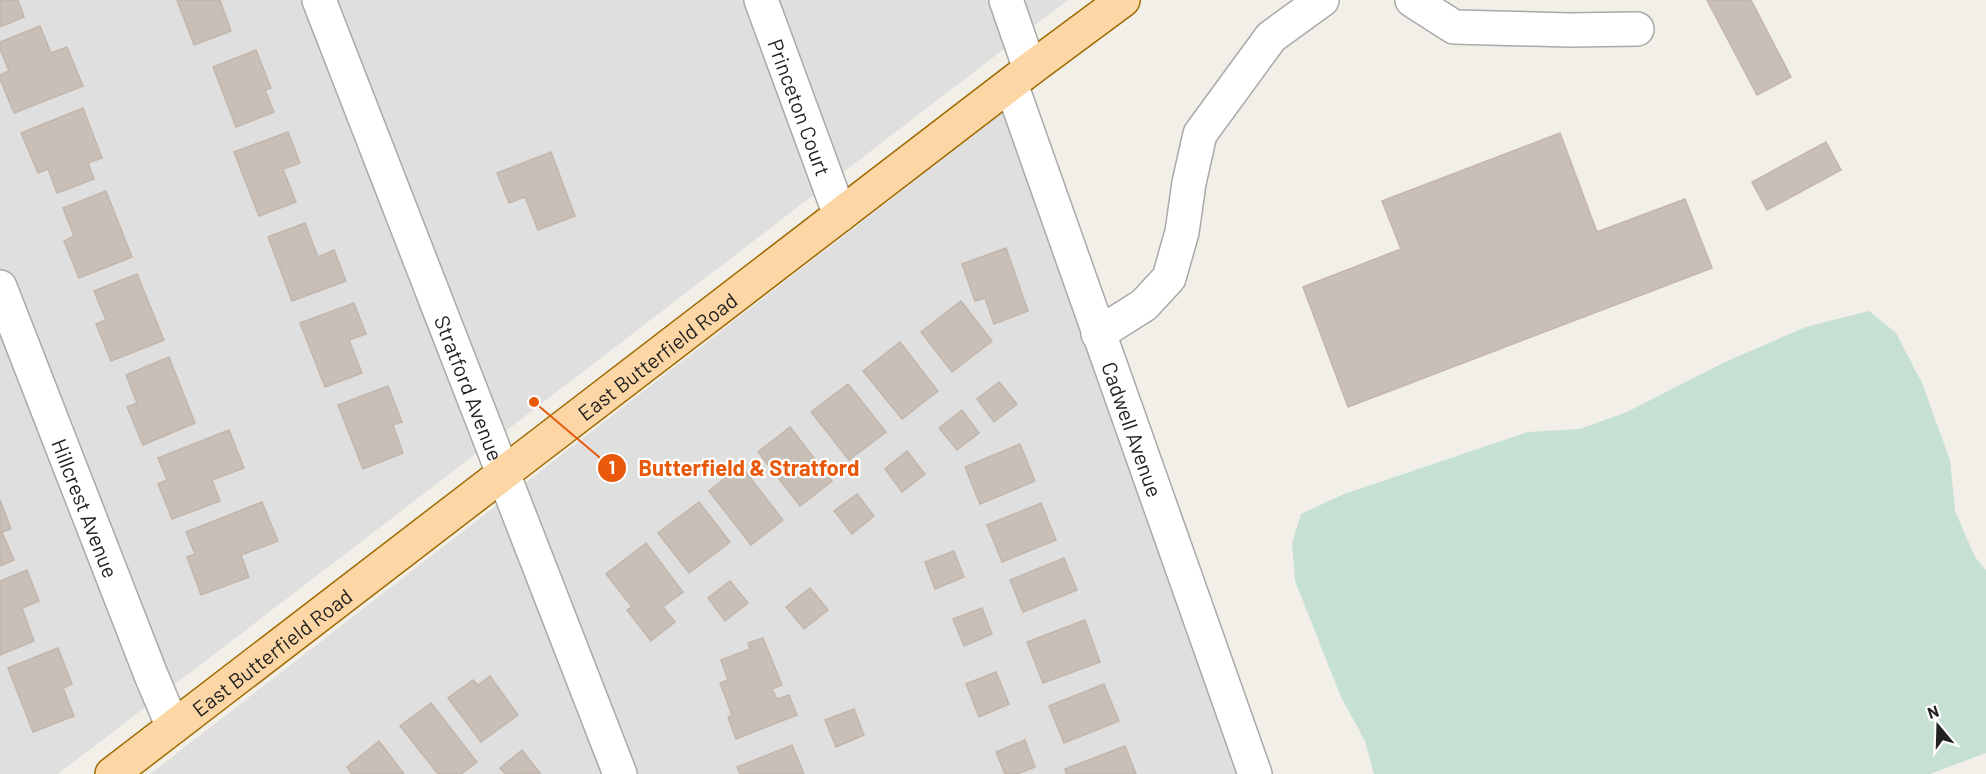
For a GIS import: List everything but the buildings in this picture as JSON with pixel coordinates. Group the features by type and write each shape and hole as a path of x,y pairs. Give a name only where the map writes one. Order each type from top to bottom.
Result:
{"main road":[{"name":"East Butterfield Road","path":"112,774 1020,76 1123,0"}],"street":[{"name":"Stratford Avenue","path":"319,0 620,774"},
{"name":"Princeton Court","path":"761,0 840,214"},
{"name":"Cadwell Avenue","path":"1006,0 1020,76 1098,334 1255,774"},
{"path":"1098,334 1144,305 1169,278 1182,232 1189,183 1200,134 1271,37 1322,0"},
{"path":"1412,0 1454,27 1636,29"},
{"name":"Hillcrest Avenue","path":"0,287 173,727"}],"shaded area":[{"path":"0,0 1068,0 58,774 0,774"},
{"path":"1006,110 1240,774 150,774"}],"green space":[{"path":"1869,311 1896,333 1922,383 1950,460 1955,511 1975,557 1986,570 1986,753 1930,774 1374,774 1365,741 1341,697 1295,581 1292,543 1301,514 1344,494 1528,432 1580,429 1627,412 1725,362 1806,327"}],"place":[{"name":"Butterfield & Stratford","path":"534,402"}]}
